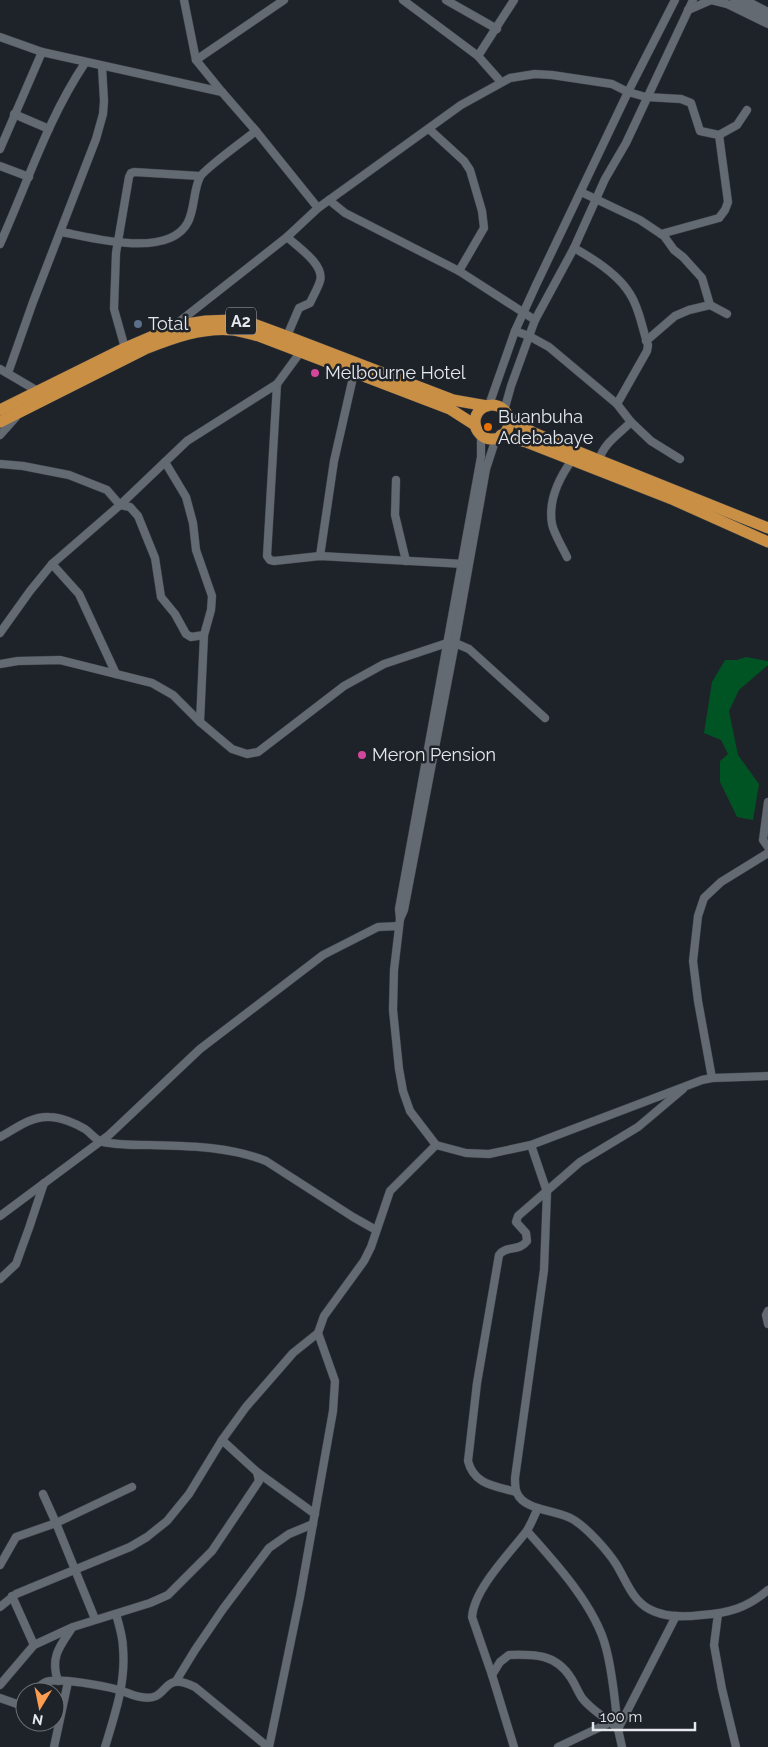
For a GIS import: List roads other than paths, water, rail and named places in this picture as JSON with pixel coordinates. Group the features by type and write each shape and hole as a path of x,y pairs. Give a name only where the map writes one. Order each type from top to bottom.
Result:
{"highway":[{"name":"A2","path":"0,410 125,348 169,330 186,324 233,320 248,322 287,336 304,348 354,373 450,409 485,437 499,436 526,442 572,460 675,495"},
{"name":"A2","path":"0,422 164,341 206,330 234,330 304,348 453,400 495,405 532,432 675,495"},
{"path":"478,430 476,414 488,405"},
{"path":"499,436 508,426 506,413"},
{"path":"675,495 705,508 768,542"},
{"path":"705,508 768,528"}],"street":[{"path":"196,60 284,0"},
{"path":"403,0 478,56 501,82"},
{"path":"446,0 497,29"},
{"path":"478,56 514,0"},
{"path":"488,405 515,331 569,213 675,0"},
{"path":"506,413 511,386 535,320 574,248 605,179 626,143 693,0"},
{"path":"688,10 711,0 726,4 768,24"},
{"path":"734,0 768,18"},
{"path":"745,0 768,12"},
{"path":"185,1 196,60 256,130 318,208"},
{"path":"0,37 42,52 85,63 222,92"},
{"path":"0,149 42,52"},
{"path":"0,244 49,129 73,81 85,63"},
{"path":"8,373 33,302 62,232 96,139 103,114 102,67"},
{"path":"164,341 169,330 287,237 318,208 461,105 501,82 518,76 552,75 612,84 628,92 646,97 681,99 691,103 700,131 719,135 738,124 747,110"},
{"path":"14,114 49,129"},
{"path":"429,129 464,161 470,170 483,216 484,228 459,271"},
{"path":"62,232 140,244 161,240 181,231 188,222 200,176 256,130"},
{"path":"661,234 719,218 726,210 728,202 719,135"},
{"path":"0,166 29,177"},
{"path":"125,348 114,308 116,252 131,173 200,176"},
{"path":"581,192 640,220 661,234 702,278 710,305"},
{"path":"330,200 345,213 459,271 535,320"},
{"path":"0,223 8,226"},
{"path":"287,237 316,264 320,270 321,279 310,303 299,308 287,336"},
{"path":"574,248 614,275 630,294 648,345 647,351 617,404"},
{"path":"646,341 675,316 689,310 710,305 727,314"},
{"path":"515,331 550,347 617,404 631,422 651,441 680,459"},
{"path":"0,633 52,564 120,505 187,441 277,384 304,348"},
{"path":"0,369 49,397"},
{"path":"320,556 334,461 354,373"},
{"path":"277,384 267,556 270,560 320,556 465,564"},
{"path":"0,435 20,412"},
{"path":"599,460 602,451 608,443 631,422"},
{"path":"478,430 481,457 465,564 399,909 400,922 394,970 393,1010 399,1069 403,1091 410,1111 436,1145 466,1153 489,1154 531,1145 689,1084 712,1078 768,1076"},
{"path":"465,564 486,469 499,436"},
{"path":"567,556 552,524 551,505 562,474 572,460"},
{"path":"165,462 186,497 194,523 196,550 212,596 211,610 204,636 200,722"},
{"path":"0,464 23,466 69,475 107,490 120,505 130,507 138,516 155,558 161,597 175,614 186,634 191,637 204,636"},
{"path":"396,480 396,516 406,561"},
{"path":"52,564 79,594 116,674"},
{"path":"0,664 18,661 60,660 152,683 173,695 200,722 232,749 247,754 258,752 344,686 384,664 451,643 469,649 546,718"},
{"path":"768,802 762,840 768,847"},
{"path":"712,1078 693,962 698,916 704,898 721,882 768,852"},
{"path":"0,1216 109,1135 200,1049 324,955 378,927 400,922"},
{"path":"516,1492 476,1478 470,1472 468,1461 477,1384 499,1255 506,1249 516,1249 524,1245 528,1238 516,1222 516,1218 580,1162 638,1127 689,1084"},
{"path":"0,1137 30,1120 48,1117 69,1122 85,1129 100,1142 199,1148 250,1154 266,1161 376,1230"},
{"path":"0,1607 12,1596 130,1546 147,1537 166,1521 189,1494 222,1440 246,1406 293,1353 318,1333 324,1316 364,1261 390,1191 436,1145"},
{"path":"531,1145 547,1192 544,1270 515,1478 516,1492 521,1501 574,1520 595,1538 615,1563 636,1599 649,1609 662,1614 676,1616 718,1614 733,1611 756,1600 768,1590"},
{"path":"0,1280 16,1264 44,1183"},
{"path":"768,1311 766,1315 768,1324"},
{"path":"45,1682 58,1681 108,1687 138,1697 151,1698 160,1694 168,1684 176,1681 185,1682 195,1687 268,1747 300,1597 333,1412 335,1381 318,1333"},
{"path":"222,1440 257,1472 315,1514"},
{"path":"0,1684 34,1646 73,1627 150,1603 168,1595 212,1551 259,1481 257,1472"},
{"path":"0,1566 16,1537 56,1523 132,1486"},
{"path":"42,1494 56,1523 95,1619"},
{"path":"514,1747 472,1617 473,1607 501,1562 527,1531 538,1508"},
{"path":"176,1681 223,1609 269,1548 289,1534 313,1524"},
{"path":"527,1531 545,1550 594,1616 606,1647 622,1747"},
{"path":"12,1596 34,1646"},
{"path":"105,1747 121,1691 123,1647 116,1614"},
{"path":"718,1614 714,1645 736,1747"},
{"path":"618,1729 676,1616"},
{"path":"58,1681 54,1661 59,1647 73,1627"},
{"path":"492,1676 500,1662 509,1655 549,1658 560,1665 570,1676 582,1698 618,1729"},
{"path":"54,1747 68,1682"},
{"path":"0,1698 15,1703"},
{"path":"558,1747 611,1722"}],"place":[{"name":"Total","path":"138,324"},
{"name":"Melbourne Hotel","path":"315,373"},
{"name":"Buanbuha Adebabaye","path":"488,427"},
{"name":"Meron Pension","path":"362,755"}]}
